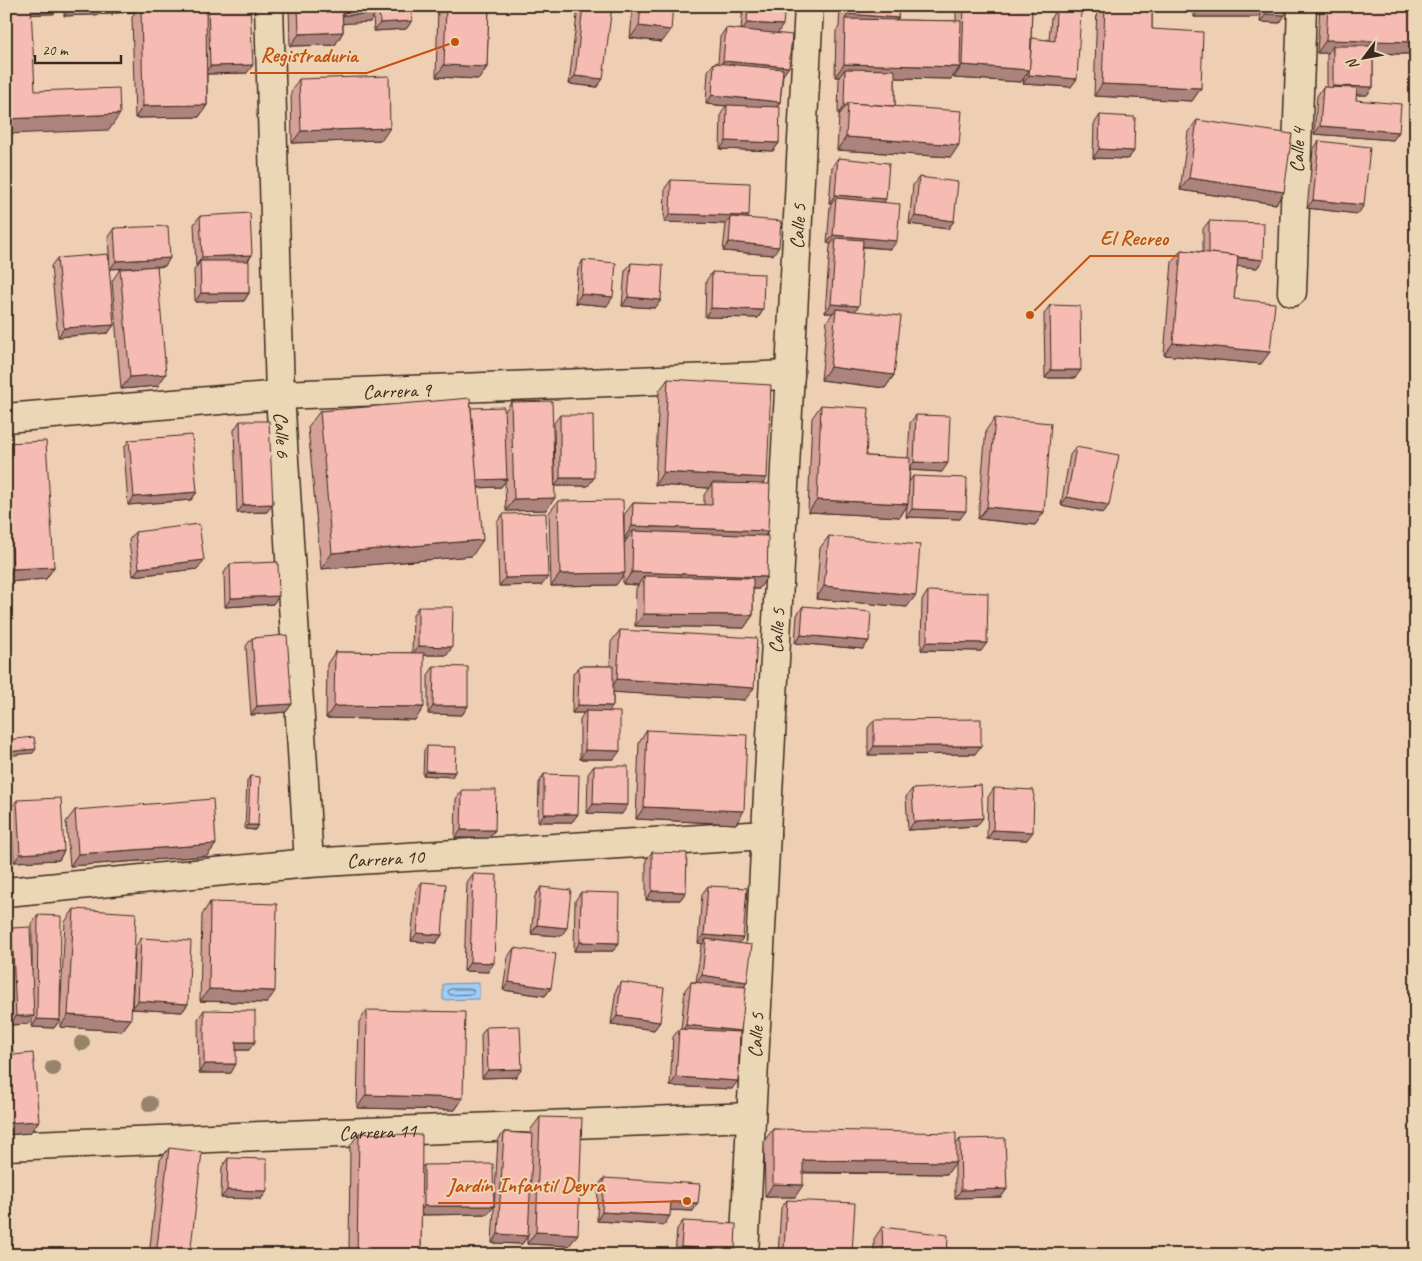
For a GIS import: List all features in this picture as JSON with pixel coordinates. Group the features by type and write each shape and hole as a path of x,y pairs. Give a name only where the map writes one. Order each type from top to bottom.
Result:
{"street":[{"name":"Calle 6","path":"269,6 280,395 309,863"},
{"name":"Calle 5","path":"744,1255 809,6"},
{"name":"Calle 4","path":"1292,292 1302,6"},
{"name":"Carrera 9","path":"6,418 280,395 790,375"},
{"name":"Carrera 10","path":"6,892 309,863 766,835"},
{"name":"Carrera 11","path":"6,1146 751,1117"}],"water":[{"path":"479,983 479,999 443,1000 443,984"}],"building":[{"path":"6,6 31,6 35,91 119,88 120,114 6,119"},
{"path":"70,6 114,6 70,8"},
{"path":"141,6 206,6 207,105 143,106"},
{"path":"208,6 250,6 253,65 210,66"},
{"path":"298,6 342,6 343,32 299,34"},
{"path":"344,6 375,6 375,14 344,15"},
{"path":"379,6 411,6 412,21 380,23"},
{"path":"446,6 489,6 487,67 444,65"},
{"path":"583,6 612,6 603,79 575,76"},
{"path":"641,6 673,6 671,30 639,26"},
{"path":"748,6 785,6 783,25 747,23"},
{"path":"848,6 899,6 898,18 848,14"},
{"path":"964,6 1032,6 1030,70 962,65"},
{"path":"1105,6 1152,6 1152,29 1203,32 1201,88 1102,84"},
{"path":"1267,6 1286,6 1285,15 1266,14"},
{"path":"1328,6 1416,6 1416,42 1326,40"},
{"path":"1056,9 1081,11 1077,79 1029,75 1032,38 1055,41"},
{"path":"845,19 961,21 960,67 844,64"},
{"path":"726,28 792,35 789,67 723,61"},
{"path":"1333,46 1373,46 1373,87 1333,86"},
{"path":"714,63 783,69 780,102 712,95"},
{"path":"845,69 895,70 895,106 848,103 844,106"},
{"path":"389,76 390,128 301,131 299,79"},
{"path":"1323,87 1357,88 1356,100 1401,104 1399,132 1320,126"},
{"path":"848,103 962,111 959,145 846,137"},
{"path":"727,105 780,107 779,143 726,141"},
{"path":"1100,115 1135,117 1134,151 1099,149"},
{"path":"1197,120 1292,134 1284,192 1189,178"},
{"path":"1319,141 1370,147 1364,205 1313,200"},
{"path":"838,158 889,163 886,199 835,195"},
{"path":"919,177 958,182 954,221 915,216"},
{"path":"671,180 750,183 749,216 670,214"},
{"path":"836,198 900,204 897,241 833,235"},
{"path":"250,213 252,255 202,257 200,216"},
{"path":"731,217 781,221 779,247 729,242"},
{"path":"1209,221 1264,223 1263,260 1209,253"},
{"path":"168,226 170,258 116,261 114,228"},
{"path":"836,238 863,240 859,306 831,304"},
{"path":"1181,250 1238,256 1234,299 1275,303 1270,352 1173,343"},
{"path":"108,254 114,325 64,328 57,258"},
{"path":"583,260 616,263 613,297 581,294"},
{"path":"200,261 249,261 249,293 201,293"},
{"path":"631,263 663,265 661,300 628,297"},
{"path":"157,266 166,374 130,377 120,269"},
{"path":"712,272 764,274 763,310 711,308"},
{"path":"1050,305 1080,306 1081,370 1051,370"},
{"path":"836,309 901,316 894,375 830,367"},
{"path":"668,379 771,385 767,478 663,472"},
{"path":"470,398 483,540 332,553 320,411"},
{"path":"552,401 555,498 514,499 511,402"},
{"path":"821,405 869,408 866,456 910,458 908,504 817,500"},
{"path":"504,407 507,479 477,480 471,408"},
{"path":"560,415 593,415 594,478 560,478"},
{"path":"916,415 950,416 948,463 914,462"},
{"path":"995,418 1051,423 1044,512 987,507"},
{"path":"240,421 269,421 273,504 243,505"},
{"path":"192,435 197,492 134,497 129,440"},
{"path":"46,441 54,567 13,569 6,443"},
{"path":"1076,447 1119,455 1109,505 1067,497"},
{"path":"913,476 967,478 966,511 912,509"},
{"path":"712,483 770,484 768,531 632,526 633,503 712,505"},
{"path":"623,500 625,573 560,574 558,501"},
{"path":"546,513 548,577 505,578 503,514"},
{"path":"199,524 204,560 139,568 135,532"},
{"path":"633,531 768,536 767,577 632,572"},
{"path":"829,536 920,545 916,595 824,586"},
{"path":"278,562 279,596 231,598 230,564"},
{"path":"644,576 753,578 753,615 644,614"},
{"path":"928,591 988,593 987,643 927,642"},
{"path":"803,606 871,612 869,641 801,635"},
{"path":"418,607 453,607 452,647 418,646"},
{"path":"620,630 757,638 754,688 617,679"},
{"path":"287,635 292,704 257,706 252,638"},
{"path":"335,652 424,653 424,707 334,706"},
{"path":"434,666 468,667 468,706 433,706"},
{"path":"579,666 613,666 613,706 578,705"},
{"path":"586,711 620,712 620,751 585,750"},
{"path":"981,719 981,746 874,746 874,720"},
{"path":"647,730 747,735 744,811 644,807"},
{"path":"34,737 36,749 6,752 6,740"},
{"path":"427,746 456,747 455,772 426,771"},
{"path":"594,766 628,766 628,805 593,804"},
{"path":"544,774 579,775 578,814 544,814"},
{"path":"250,776 260,777 258,825 248,825"},
{"path":"981,785 983,818 914,822 912,789"},
{"path":"994,788 1034,790 1033,832 993,830"},
{"path":"462,790 496,790 495,830 461,830"},
{"path":"61,798 64,851 20,854 17,800"},
{"path":"213,799 216,844 78,854 75,810"},
{"path":"652,852 687,853 686,892 652,891"},
{"path":"473,874 497,875 494,963 470,962"},
{"path":"422,882 446,884 442,935 417,933"},
{"path":"708,886 747,888 743,938 704,935"},
{"path":"541,887 571,890 567,928 537,925"},
{"path":"581,892 620,893 619,943 580,942"},
{"path":"210,902 277,904 275,991 209,989"},
{"path":"74,909 136,913 131,1019 68,1015"},
{"path":"38,915 61,916 60,1020 37,1019"},
{"path":"30,927 34,1016 16,1016 12,928"},
{"path":"141,938 191,941 188,1004 138,1001"},
{"path":"706,939 752,945 747,982 702,975"},
{"path":"514,948 556,954 551,988 509,982"},
{"path":"621,982 664,988 660,1022 617,1016"},
{"path":"691,982 746,987 741,1031 686,1025"},
{"path":"204,1010 255,1011 255,1042 236,1042 236,1064 204,1064"},
{"path":"367,1010 465,1012 463,1098 366,1095"},
{"path":"6,1022 10,1022 13,1055 33,1053 39,1121 6,1123"},
{"path":"520,1026 522,1069 488,1070 486,1027"},
{"path":"679,1029 740,1032 738,1081 676,1077"},
{"path":"540,1117 582,1118 578,1234 536,1232"},
{"path":"773,1129 956,1133 956,1162 803,1160 803,1185 773,1184"},
{"path":"504,1132 533,1134 528,1236 498,1234"},
{"path":"359,1133 422,1135 421,1255 357,1255"},
{"path":"1005,1138 1007,1189 961,1190 960,1139"},
{"path":"169,1148 202,1152 190,1255 156,1255"},
{"path":"228,1158 267,1159 267,1191 227,1190"},
{"path":"493,1164 494,1206 424,1206 424,1165"},
{"path":"604,1178 700,1184 698,1203 671,1202 670,1216 602,1212"},
{"path":"787,1200 855,1203 852,1253 784,1249"},
{"path":"683,1221 736,1224 735,1250 681,1247"},
{"path":"882,1227 948,1235 947,1255 883,1255"}],"place":[{"name":"Registraduria","path":"455,42"},
{"name":"El Recreo","path":"1030,315"},
{"name":"Jardín Infantil Deyra","path":"687,1201"}]}
